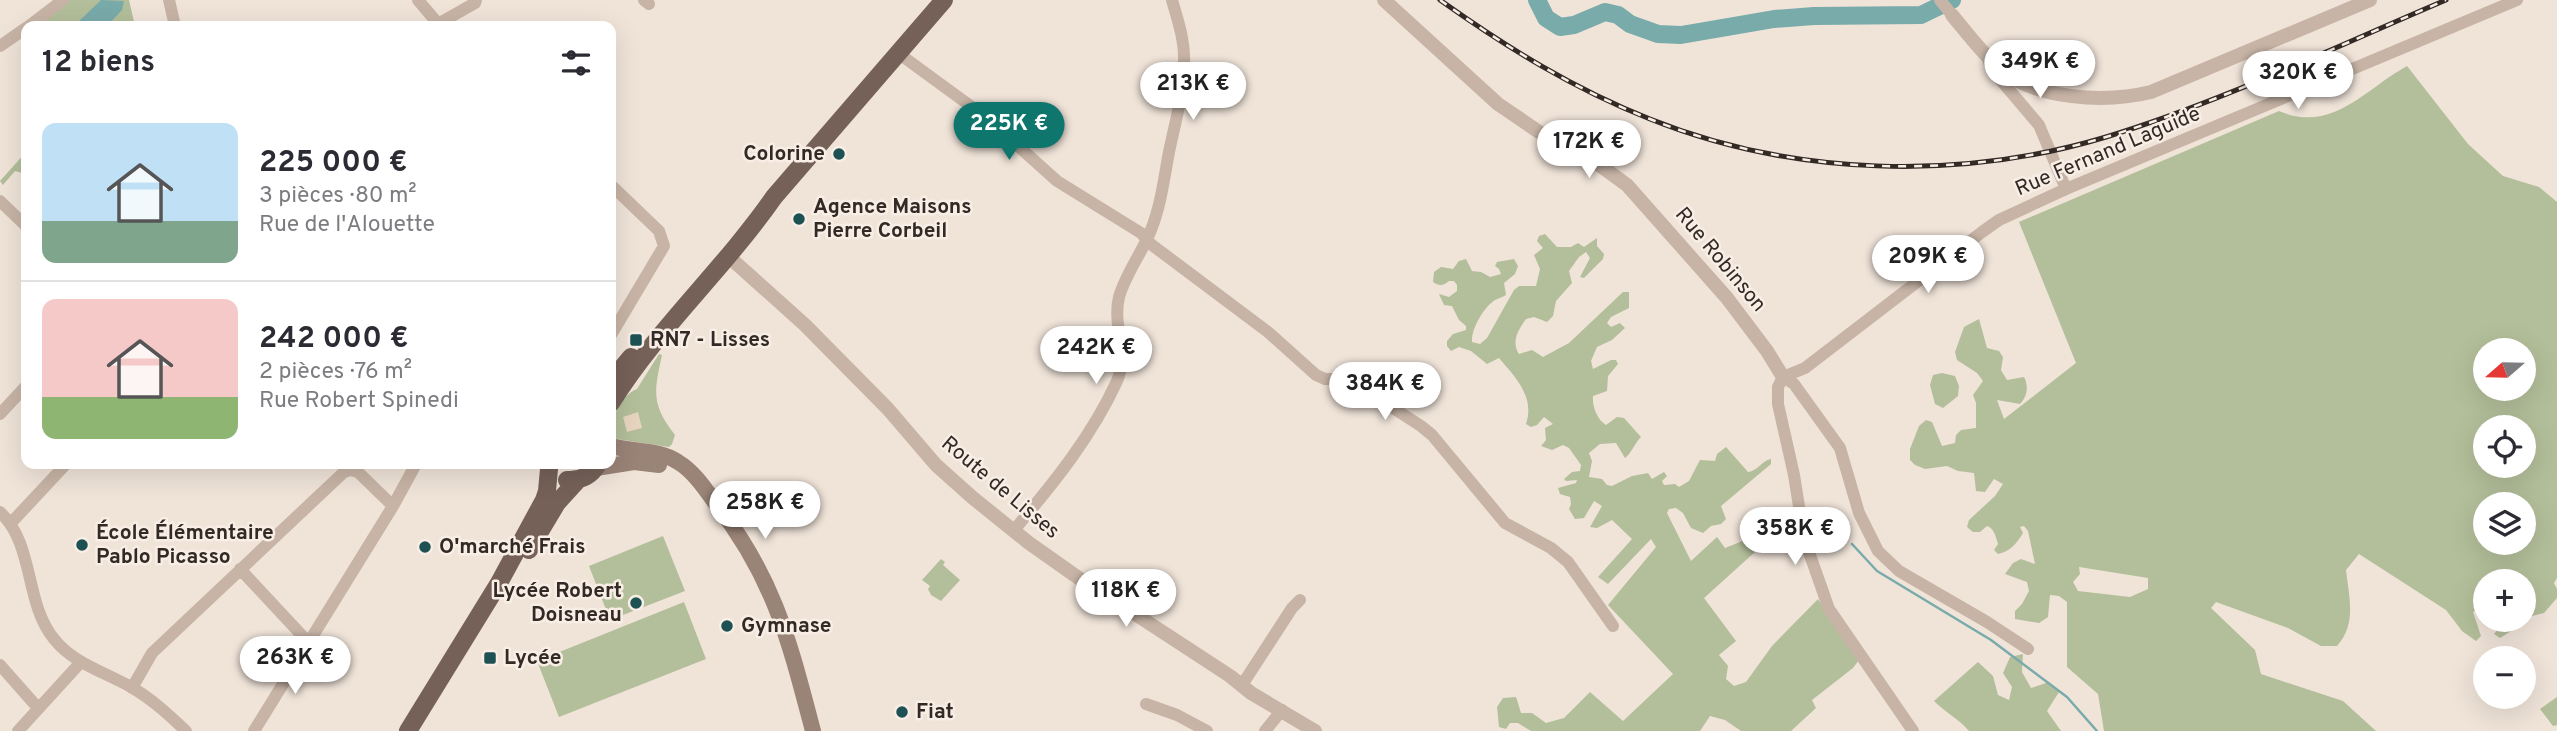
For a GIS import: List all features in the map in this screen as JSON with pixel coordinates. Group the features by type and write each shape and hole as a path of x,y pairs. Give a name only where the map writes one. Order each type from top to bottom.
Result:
{"main road":[{"path":"616,396 679,313 774,197 944,0"},
{"path":"616,368 751,217 774,197"},
{"path":"616,447 658,454 681,463 694,475 742,537 767,583 783,622 813,731"},
{"path":"616,464 654,464 674,471 696,492 734,544 759,590 782,648 803,731"},
{"path":"408,731 499,583 544,500 547,491 547,469"},
{"path":"550,469 564,480 576,481 587,477 594,469"},
{"path":"422,731 491,620 536,536 557,503 576,481"}],"street":[{"path":"36,21 62,0"},
{"path":"169,0 174,21"},
{"path":"418,0 436,21"},
{"path":"446,21 476,0"},
{"path":"1014,530 1060,474 1096,420 1119,378 1122,358 1117,326 1118,300 1157,214 1184,70 1182,36 1172,0"},
{"name":"Rue Robinson","path":"1384,0 1498,104 1542,134 1598,164 1627,185 1727,298 1783,377"},
{"path":"1940,0 2016,88 2039,125 2066,189"},
{"path":"2016,88 2082,96 2120,97 2140,94 2256,49 2370,0"},
{"name":"Rue Fernand Laguide","path":"1783,377 1805,368 1990,226 2066,189 2517,0"},
{"path":"0,46 21,32"},
{"path":"898,53 986,118 1057,181 1141,233 1268,332 1316,375 1325,379 1348,379 1421,426 1432,435 1505,523 1551,548 1568,562 1613,626"},
{"path":"616,190 659,231 664,246 616,327"},
{"path":"0,201 21,221"},
{"name":"Route de Lisses","path":"728,256 833,352 956,484 1097,591 1315,731"},
{"path":"1913,731 1829,609 1822,593 1804,538 1794,475 1778,404 1778,387 1783,377 1794,384 1840,448 1859,513 1878,551 1899,571 2028,649"},
{"path":"0,414 21,391"},
{"path":"11,523 61,469"},
{"path":"254,731 413,469"},
{"path":"132,688 152,653 349,470 358,472 393,506"},
{"path":"0,512 11,523 18,537 36,603 45,626 60,645 80,662 132,688 162,709 186,731"},
{"path":"240,569 309,643"},
{"path":"1242,685 1300,600"},
{"path":"18,731 80,662"},
{"path":"0,665 38,708"},
{"path":"1146,704 1177,715 1207,731"},
{"path":"1265,731 1282,710"}],"green space":[{"path":"69,0 129,0 134,21 43,21"},
{"path":"2407,66 2468,144 2503,176 2539,187 2557,202 2557,578 2554,583 2557,598 2544,613 2536,615 2536,569 2473,569 2473,632 2480,632 2481,636 2476,641 2462,631 2446,610 2359,554 2346,570 2350,600 2349,619 2343,638 2337,646 2321,646 2288,628 2216,602 2211,608 2255,650 2261,674 2343,701 2376,731 2104,731 2098,694 2067,667 2067,602 2059,596 2050,595 2048,617 2039,623 2015,619 2015,611 2029,591 2027,582 2005,574 2013,563 2021,559 2035,564 2028,531 2024,526 2020,527 2023,533 2015,544 1998,554 1994,550 1998,544 1991,529 1987,526 1980,532 1973,532 1967,527 1969,520 1995,496 2003,484 1994,479 1985,492 1976,491 1974,473 1947,466 1925,469 1915,465 1910,460 1910,449 1919,426 1926,420 1932,422 1942,446 1955,443 1956,435 1961,430 1976,428 1976,403 1973,395 1983,381 1977,373 1957,360 1955,352 1964,327 1979,319 1987,348 1999,351 2003,357 2001,370 2007,380 2024,377 2027,388 2020,404 1997,400 2004,419 2076,363 2019,222 2279,111 2298,117 2315,117 2332,113","holes":["2079,567 2148,578 2148,589 2130,597 2078,591 2073,582 2080,574"]},
{"path":"21,158 21,173 15,171 3,185 0,181"},
{"path":"1545,234 1557,247 1571,247 1578,243 1584,247 1597,238 1597,246 1604,254 1603,259 1584,278 1580,277 1590,258 1586,252 1579,257 1569,271 1572,283 1556,301 1553,316 1547,322 1534,317 1526,319 1520,327 1516,336 1519,354 1532,350 1543,357 1569,343 1623,292 1629,292 1629,308 1611,317 1607,323 1611,327 1620,323 1625,328 1612,340 1597,347 1591,361 1593,369 1611,360 1616,360 1618,364 1608,376 1607,391 1593,396 1593,400 1603,423 1606,425 1617,417 1624,418 1641,437 1625,458 1616,443 1600,444 1589,453 1592,461 1589,477 1602,479 1612,486 1632,476 1648,473 1652,479 1664,472 1667,476 1662,481 1664,485 1675,484 1679,487 1689,481 1700,460 1715,461 1717,454 1726,447 1748,472 1771,459 1771,464 1721,506 1726,519 1721,524 1711,526 1703,533 1691,528 1683,513 1676,508 1669,509 1667,513 1691,561 1717,537 1725,548 1745,540 1755,552 1704,598 1736,641 1719,655 1728,666 1726,679 1734,686 1746,682 1772,646 1818,599 1859,660 1853,668 1812,700 1816,708 1791,731 1741,731 1725,720 1710,716 1700,731 1531,731 1518,723 1510,723 1506,729 1499,727 1497,707 1503,698 1516,697 1521,713 1532,713 1546,723 1564,718 1590,692 1623,721 1673,674 1608,605 1656,547 1651,539 1608,584 1598,577 1632,539 1612,520 1597,528 1590,527 1602,506 1594,501 1584,518 1575,519 1569,509 1570,497 1560,494 1558,488 1576,483 1577,480 1564,479 1572,472 1580,471 1581,465 1569,448 1563,445 1552,450 1541,446 1546,440 1545,428 1553,424 1544,417 1537,425 1531,427 1526,424 1526,397 1499,358 1487,364 1471,351 1459,347 1451,351 1447,346 1447,341 1453,334 1466,330 1466,326 1459,320 1452,306 1444,305 1439,294 1449,297 1457,291 1457,285 1454,281 1441,285 1433,282 1434,272 1441,267 1453,269 1459,261 1466,259 1472,271 1490,277 1501,274 1495,266 1497,262 1514,259 1518,266 1515,274 1504,283 1506,295 1491,303 1476,325 1472,342 1480,344 1487,338 1514,290 1519,286 1536,286 1540,269 1534,255 1543,248 1537,241 1539,236"},
{"path":"659,354 662,355 656,397 662,415 675,435 669,447 616,438 618,408 631,392 637,389"},
{"path":"1942,373 1955,376 1959,386 1958,396 1943,408 1935,404 1930,385 1933,375"},
{"path":"663,536 685,591 610,620 589,566"},
{"path":"941,559 945,562 943,565 960,580 941,601 931,595 928,589 930,586 922,580"},
{"path":"684,602 706,659 559,717 537,661"},
{"path":"2496,632 2510,632 2500,638 2494,634"},
{"path":"2023,654 2022,672 2031,688 2049,682 2059,692 2047,711 2061,731 1969,731 1934,701 1978,662 1993,676 1998,695 2009,700 2012,687 2003,673 2010,657"},
{"path":"2557,697 2557,725 2553,726 2540,709"}],"shaded area":[{"path":"638,412 642,428 627,432 623,417"}],"water":[{"path":"101,0 124,1 122,10 112,21 79,21"}],"waterway":[{"path":"1537,0 1546,18 1560,27 1574,25 1605,12 1618,15 1630,24 1658,34 1681,35 1774,19 1921,15 1952,0"},
{"path":"1852,544 1877,571 1991,640 2067,697 2097,731"}],"railway":[{"path":"1440,0 1541,66 1650,119 1704,138 1761,152 1876,166 1935,166 1993,161 2106,137 2235,91 2446,0"}],"place":[{"name":"Colorine","path":"839,154"},
{"name":"Agence Maisons Pierre Corbeil","path":"799,219"},
{"name":"RN7 - Lisses","path":"636,340"},
{"name":"École Élémentaire Pablo Picasso","path":"82,545"},
{"name":"O'marché Frais","path":"425,547"},
{"name":"Lycée Robert Doisneau","path":"636,603"},
{"name":"Gymnase","path":"727,626"},
{"name":"Lycée","path":"490,658"},
{"name":"Fiat","path":"902,712"}]}
